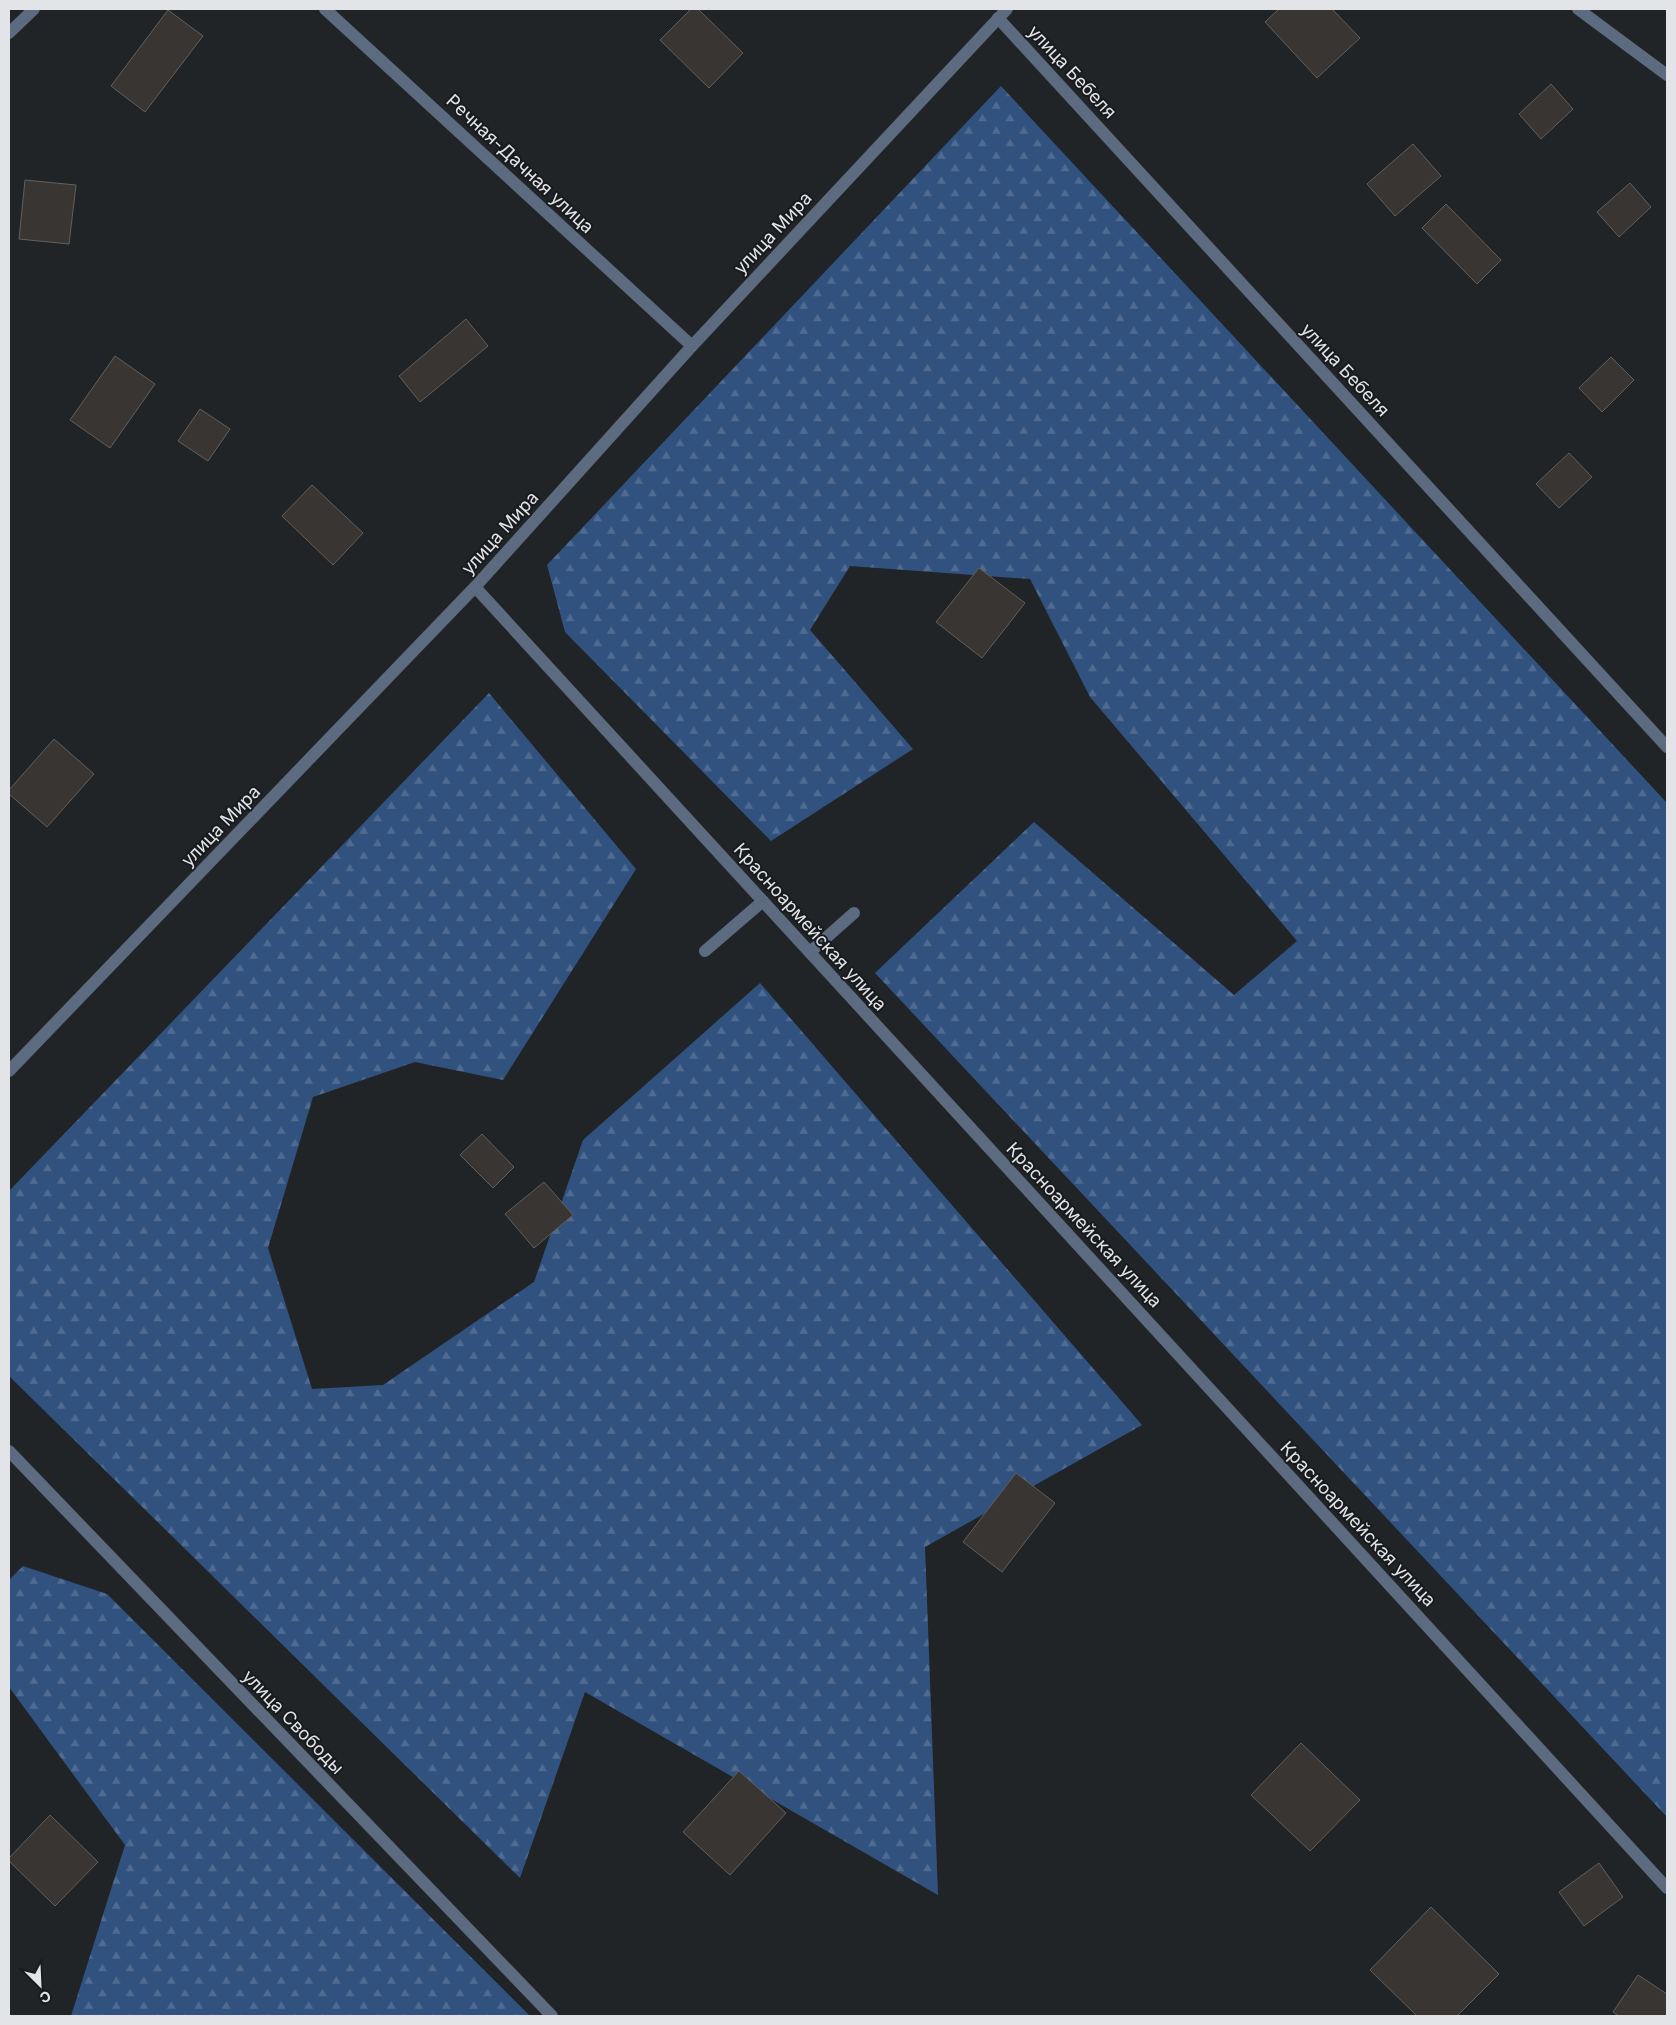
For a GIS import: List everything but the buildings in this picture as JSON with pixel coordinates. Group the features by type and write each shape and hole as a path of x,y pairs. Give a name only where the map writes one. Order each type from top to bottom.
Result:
{"street":[{"path":"9,33 34,9"},
{"name":"Речная-Дачная улица","path":"325,9 692,346"},
{"path":"1578,9 1667,75"},
{"name":"улица Мира","path":"9,1071 475,587 692,346 1002,13"},
{"name":"улица Бебеля","path":"1002,13 1667,746"},
{"name":"Красноармейская улица","path":"475,587 1667,1888"},
{"path":"705,951 763,901"},
{"path":"810,952 854,913"},
{"name":"улица Свободы","path":"9,1451 552,2016"}],"green space":[{"path":"1001,86 1667,803 1667,1817 875,973 1034,822 1234,995 1297,941 1090,697 1030,579 850,566 810,630 913,749 771,841 565,632 547,565"},
{"path":"489,693 636,869 503,1080 415,1062 313,1097 268,1248 312,1389 383,1385 534,1282 583,1140 760,983 1142,1425 925,1547 938,1895 585,1692 520,1878 9,1376 9,1191"},
{"path":"23,1566 107,1594 530,2016 71,2016 125,1845 9,1687 9,1580"}]}
